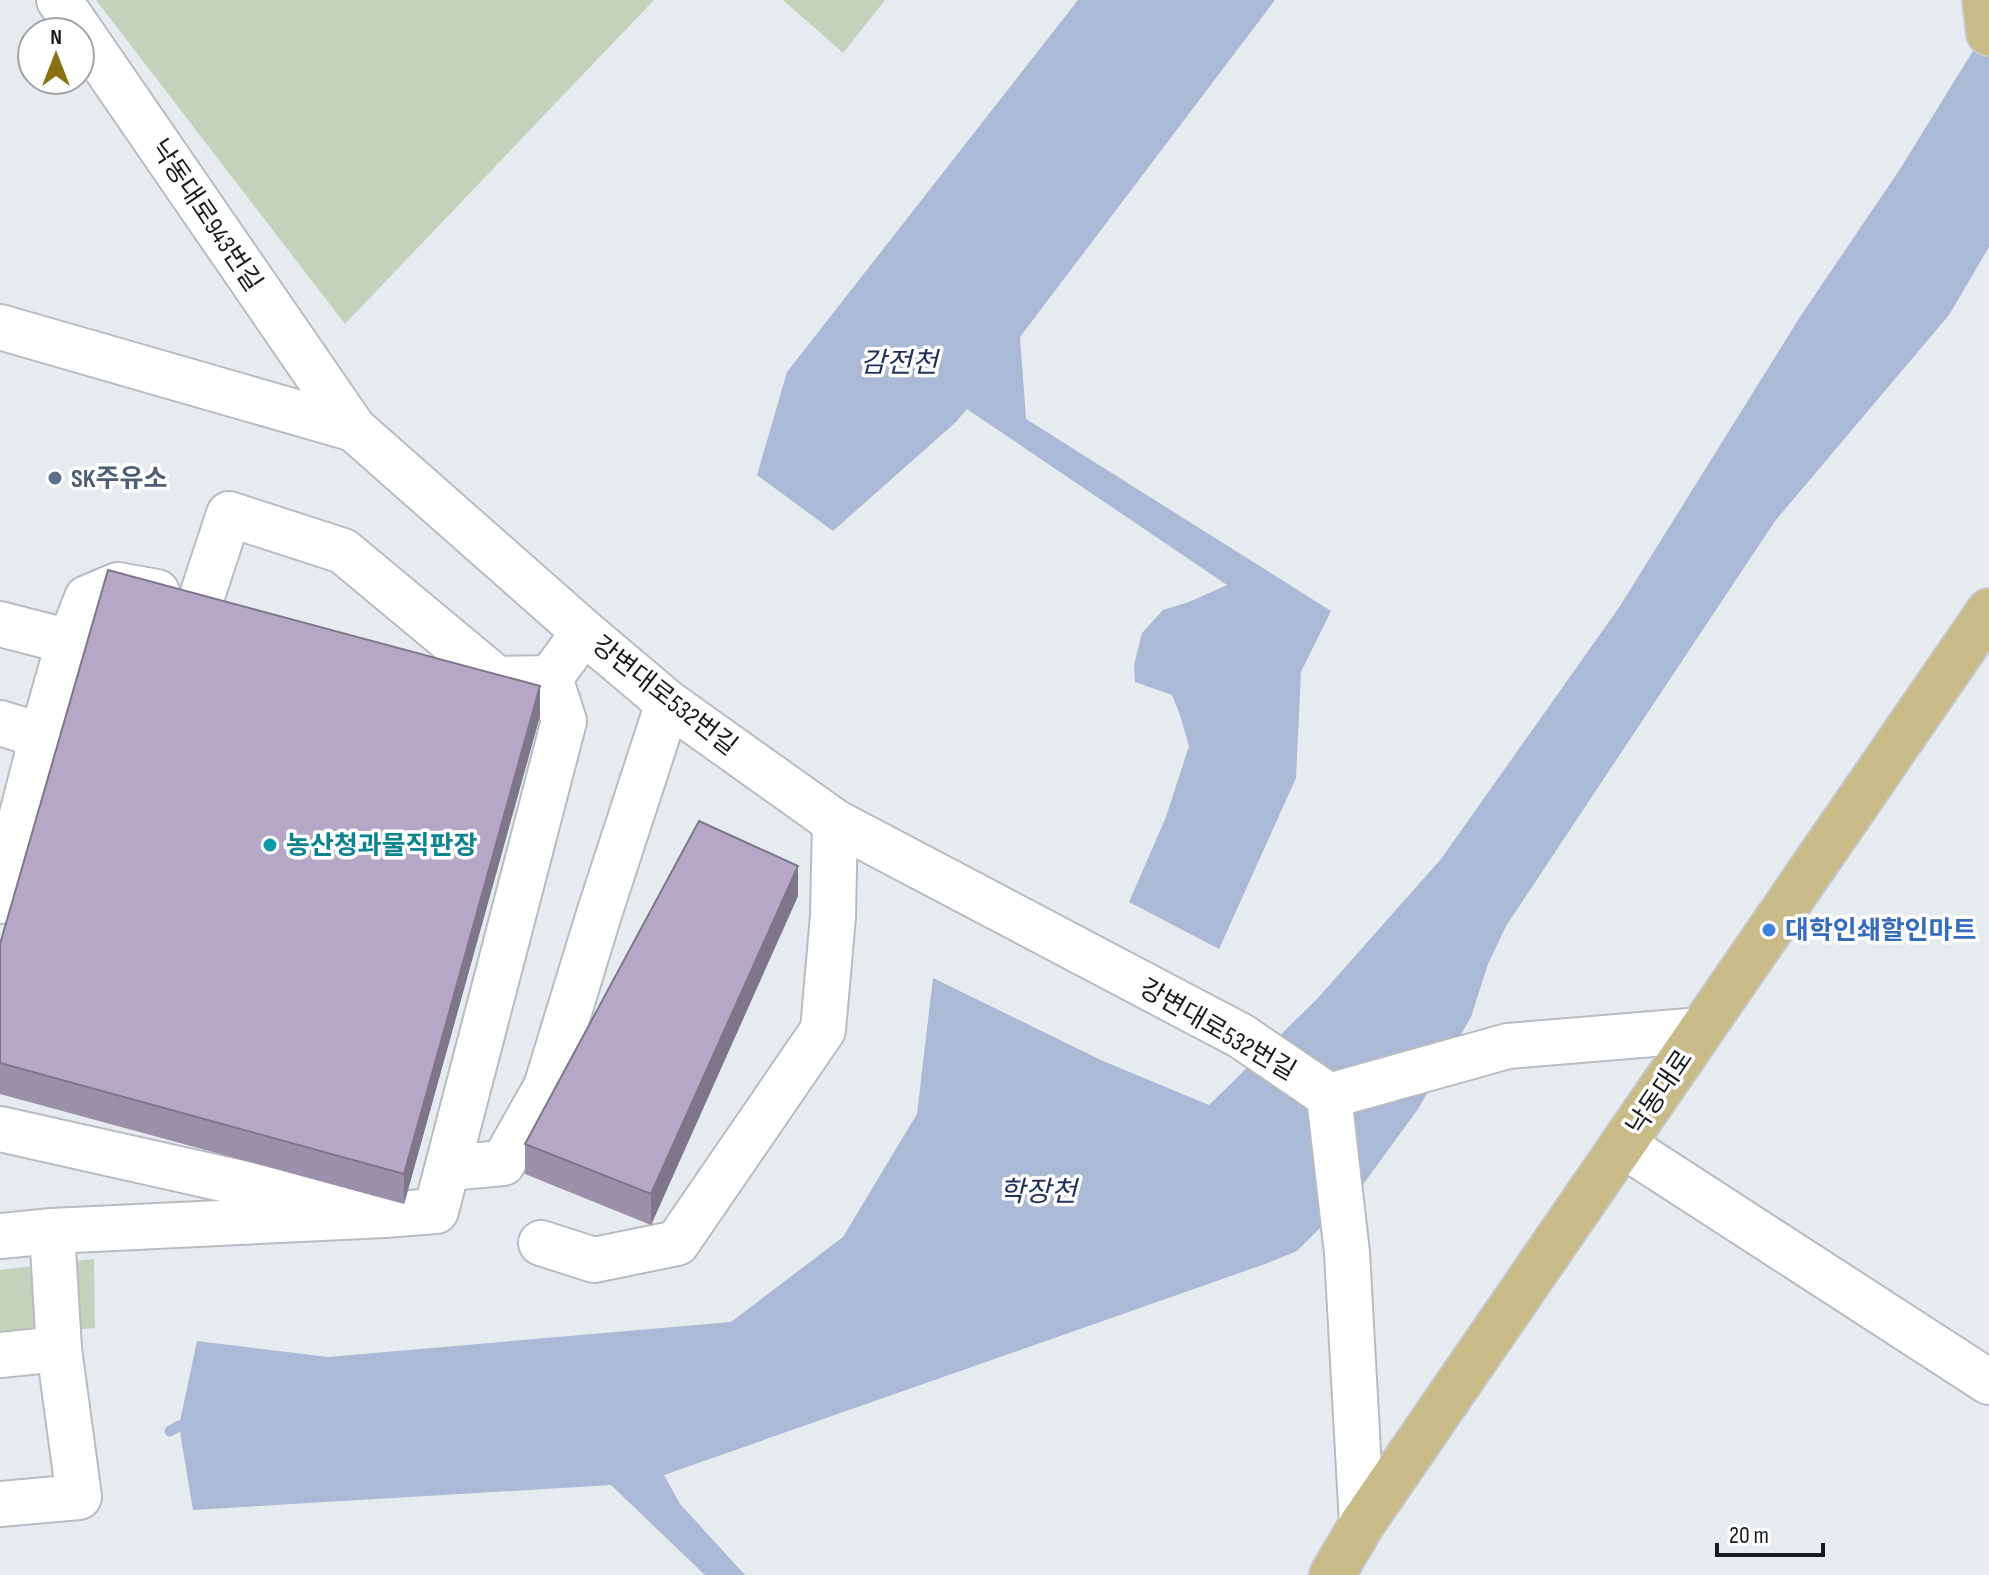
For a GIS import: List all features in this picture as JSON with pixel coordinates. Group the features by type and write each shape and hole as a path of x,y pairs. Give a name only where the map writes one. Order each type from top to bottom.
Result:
{"main road":[{"path":"1985,0 1989,33"},
{"name":"낙동대로","path":"1332,1575 1362,1524 1989,611"}],"street":[{"name":"낙동대로943번길","path":"59,0 354,429"},
{"name":"강변대로532번길","path":"0,327 354,429 668,703 835,822 1241,1036 1329,1096"},
{"path":"201,599 229,514 343,551 497,679"},
{"path":"0,901 8,838 87,598 118,585 201,599 245,611"},
{"path":"0,624 70,642"},
{"path":"550,678 584,632"},
{"path":"408,655 497,679 550,678"},
{"path":"0,1236 436,1211 564,721 550,678"},
{"path":"448,1168 503,1163 546,1087 668,703"},
{"path":"0,723 42,736"},
{"path":"541,1243 594,1260 677,1243 823,1030 833,916 835,822"},
{"path":"1362,1524 1347,1253 1329,1096 1508,1046 1701,1030"},
{"path":"0,1129 384,1215"},
{"path":"1623,1145 1989,1382"},
{"path":"0,1504 79,1497 59,1349 52,1231"},
{"path":"0,1355 59,1349"}],"green space":[{"path":"96,0 654,0 345,324"},
{"path":"783,0 885,0 843,53"},
{"path":"94,1259 95,1328 0,1336 0,1270"}],"water":[{"name":"감전천","path":"1078,0 1275,0 1020,337 1026,419 1331,611 1301,672 1296,778 1219,949 1129,902 1166,817 1189,746 1172,695 1135,682 1134,665 1142,633 1163,610 1227,585 967,409 833,531 757,475 787,372"},
{"name":"학장천","path":"1989,25 1989,247 1949,315 1775,521 1506,926 1488,964 1471,1017 1418,1109 1362,1186 1297,1251 664,1475 680,1504 745,1575 705,1575 611,1485 193,1510 179,1426 197,1341 328,1357 731,1322 843,1237 917,1114 933,978 1103,1061 1209,1105 1317,999 1441,859 1620,606 1800,317 1900,169"}],"building":[{"name":"농산청과물직판장","path":"108,570 540,686 404,1174 0,1063 0,944"},
{"path":"699,821 798,866 651,1194 525,1144"}],"waterway":[{"path":"170,1431 191,1425"}],"place":[{"name":"SK주유소","path":"55,478"},
{"name":"농산청과물직판장","path":"270,845"},
{"name":"대학인쇄할인마트","path":"1769,930"}]}
